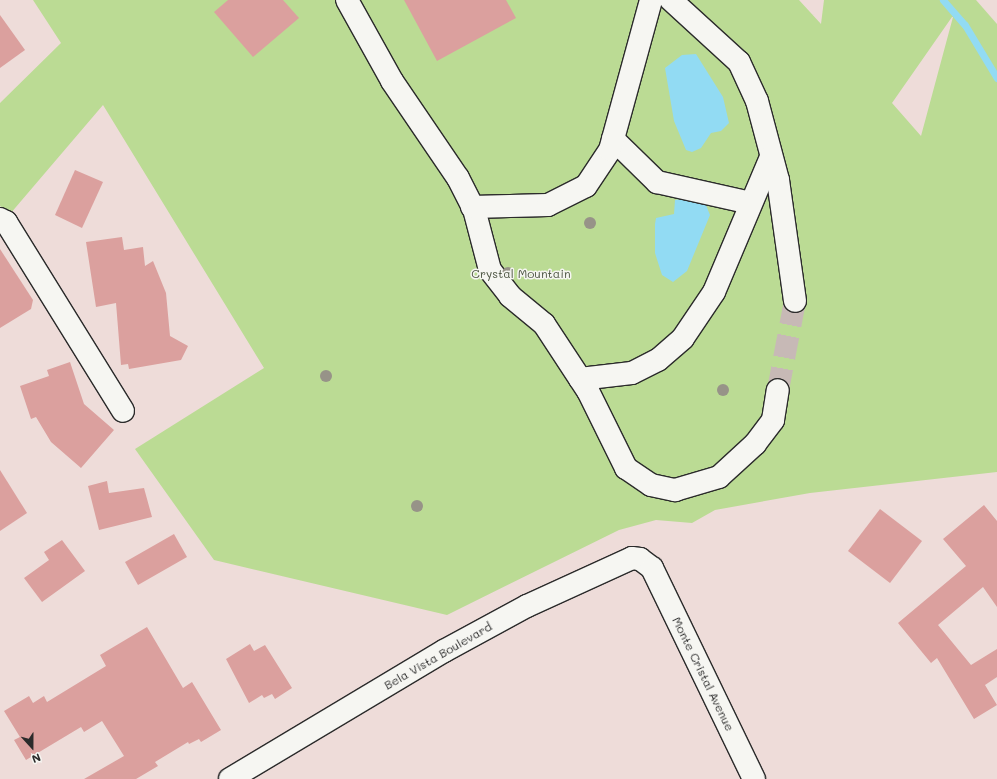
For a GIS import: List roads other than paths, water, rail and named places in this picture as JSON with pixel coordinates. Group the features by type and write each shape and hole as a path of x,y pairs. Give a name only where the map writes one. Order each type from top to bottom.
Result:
{"street":[{"path":"347,0 392,81 472,206 490,270 510,296 544,324 580,379 626,468 651,485 675,490 719,477 756,444 773,420 778,390"},
{"path":"472,206 548,205 586,186 613,139 652,0"},
{"path":"671,0 739,62 757,101 771,157 793,269 795,301"},
{"path":"613,139 657,182 751,203"},
{"path":"580,379 632,373 658,360 683,338 714,292 771,157"},
{"path":"0,219 6,222 123,411"},
{"name":"Bela Vista Boulevard","path":"230,779 444,651 527,606 632,558 640,559 652,568"},
{"name":"Monte Cristal Avenue","path":"652,568 754,779"}],"water":[{"path":"696,54 723,97 729,123 721,131 711,133 701,148 692,152 686,150 674,121 665,68 682,55"},
{"path":"694,197 704,200 710,215 687,271 673,282 662,275 655,253 656,218 674,214 675,200"}],"waterway":[{"path":"943,0 965,25 997,78"}],"tunnel":[{"path":"778,390 795,301"}],"park label":[{"name":"Crystal Mountain","path":"521,274"}]}
